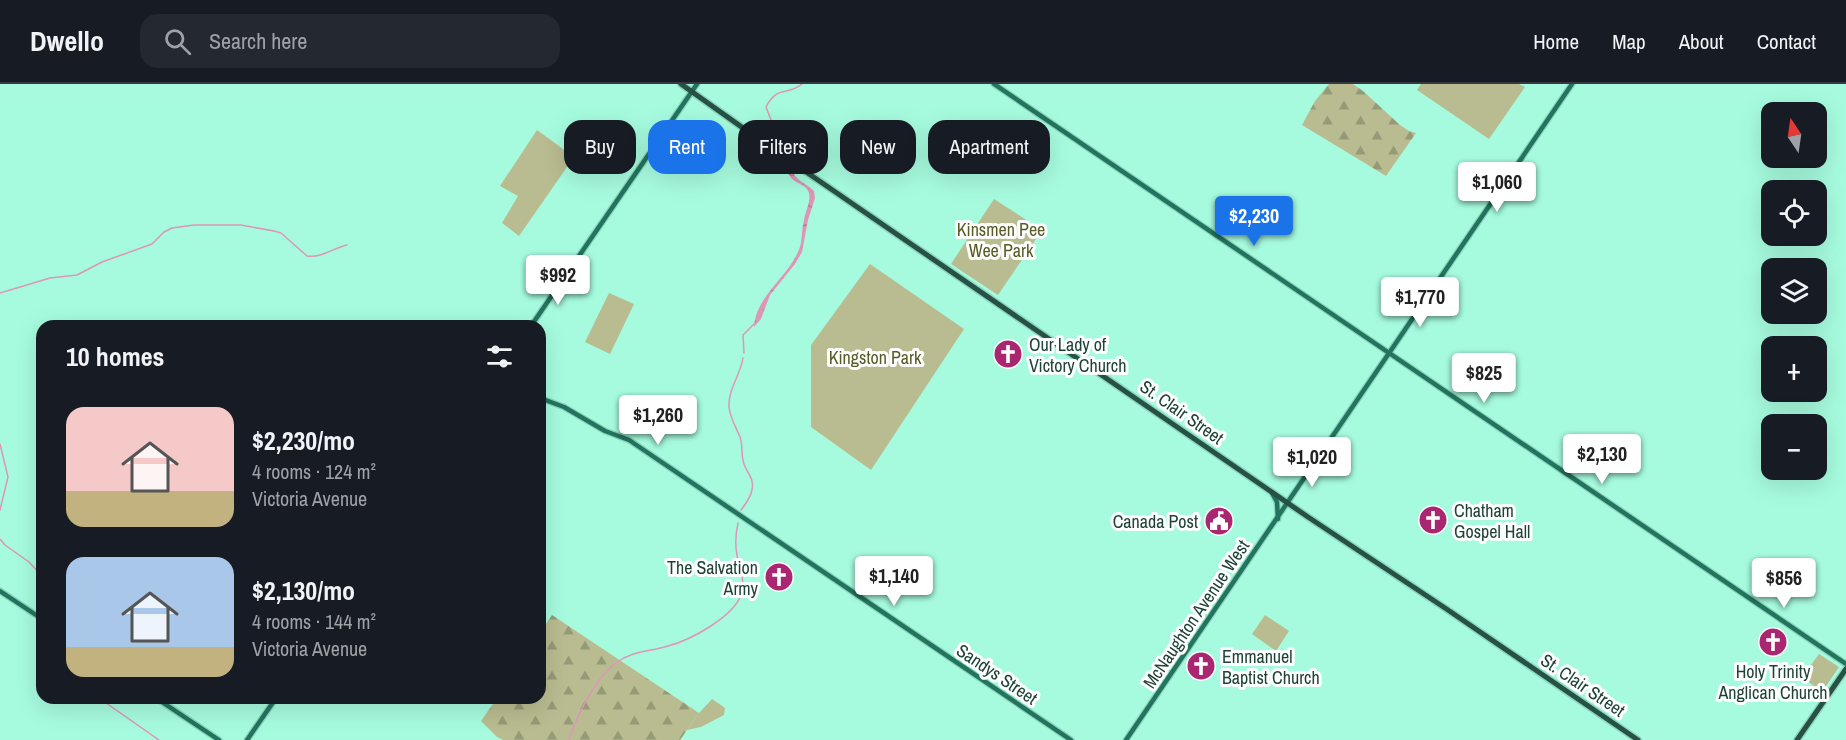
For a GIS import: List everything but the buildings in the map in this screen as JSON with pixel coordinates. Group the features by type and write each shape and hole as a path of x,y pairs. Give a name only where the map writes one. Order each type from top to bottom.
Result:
{"main road":[{"name":"St. Clair Street","path":"681,84 1288,504 1638,740"},
{"path":"1797,740 1846,669"}],"street":[{"path":"535,320 697,84"},
{"path":"994,84 1846,664"},
{"name":"McNaughton Avenue West","path":"1126,740 1572,84"},
{"name":"Sandys Street","path":"546,400 564,407 605,431 623,437 1071,740"},
{"path":"1268,489 1277,502 1278,519"},
{"path":"0,591 36,615"},
{"path":"165,704 219,740"},
{"path":"247,740 272,704"}],"green space":[{"path":"1329,84 1353,84 1400,125 1416,133 1386,176 1302,125 1315,101"},
{"path":"1421,84 1519,84 1525,87 1489,139 1417,90"},
{"path":"537,130 564,150 564,171 519,236 502,223 518,196 500,186"},
{"name":"Kinsmen Pee Wee Park","path":"994,199 1042,230 998,295 951,264"},
{"name":"Kingston Park","path":"870,264 964,329 871,470 811,427 811,345"},
{"path":"609,293 634,304 610,354 585,342"},
{"path":"552,615 699,713 680,740 503,740 497,737 481,721 493,704 546,704 546,624"},
{"path":"1265,615 1289,631 1276,651 1252,634"},
{"path":"1819,654 1839,667 1822,692 1802,677"},
{"path":"712,699 725,708 724,715 701,727 687,730 699,713"}],"water":[{"path":"789,174 794,174 814,191 815,198 802,252 770,295 761,319 754,327 761,304 791,264 801,243 809,193 804,186"}],"waterway":[{"path":"771,120 766,107 770,100 779,93 792,90 802,84"},
{"path":"0,293 50,278 77,275 102,262 152,244 164,232 172,228 194,225 241,225 274,231 281,233 307,256 323,254 347,245"},
{"path":"744,353 743,335 754,324"},
{"path":"741,510 749,498 753,485 744,465 741,440 732,419 729,400 743,358"},
{"path":"0,444 8,477 0,510"},
{"path":"569,740 576,720 588,698 601,678 616,663 635,653 661,648 688,639 720,619 737,603 743,584 736,547 738,523"},
{"path":"0,539 36,570"},
{"path":"108,704 159,740"}],"place":[{"name":"Our Lady of Victory Church","path":"1008,354"},
{"name":"Chatham Gospel Hall","path":"1433,520"},
{"name":"Canada Post","path":"1219,521"},
{"name":"The Salvation Army","path":"779,577"},
{"name":"Holy Trinity Anglican Church","path":"1773,642"},
{"name":"Emmanuel Baptist Church","path":"1201,666"}]}
